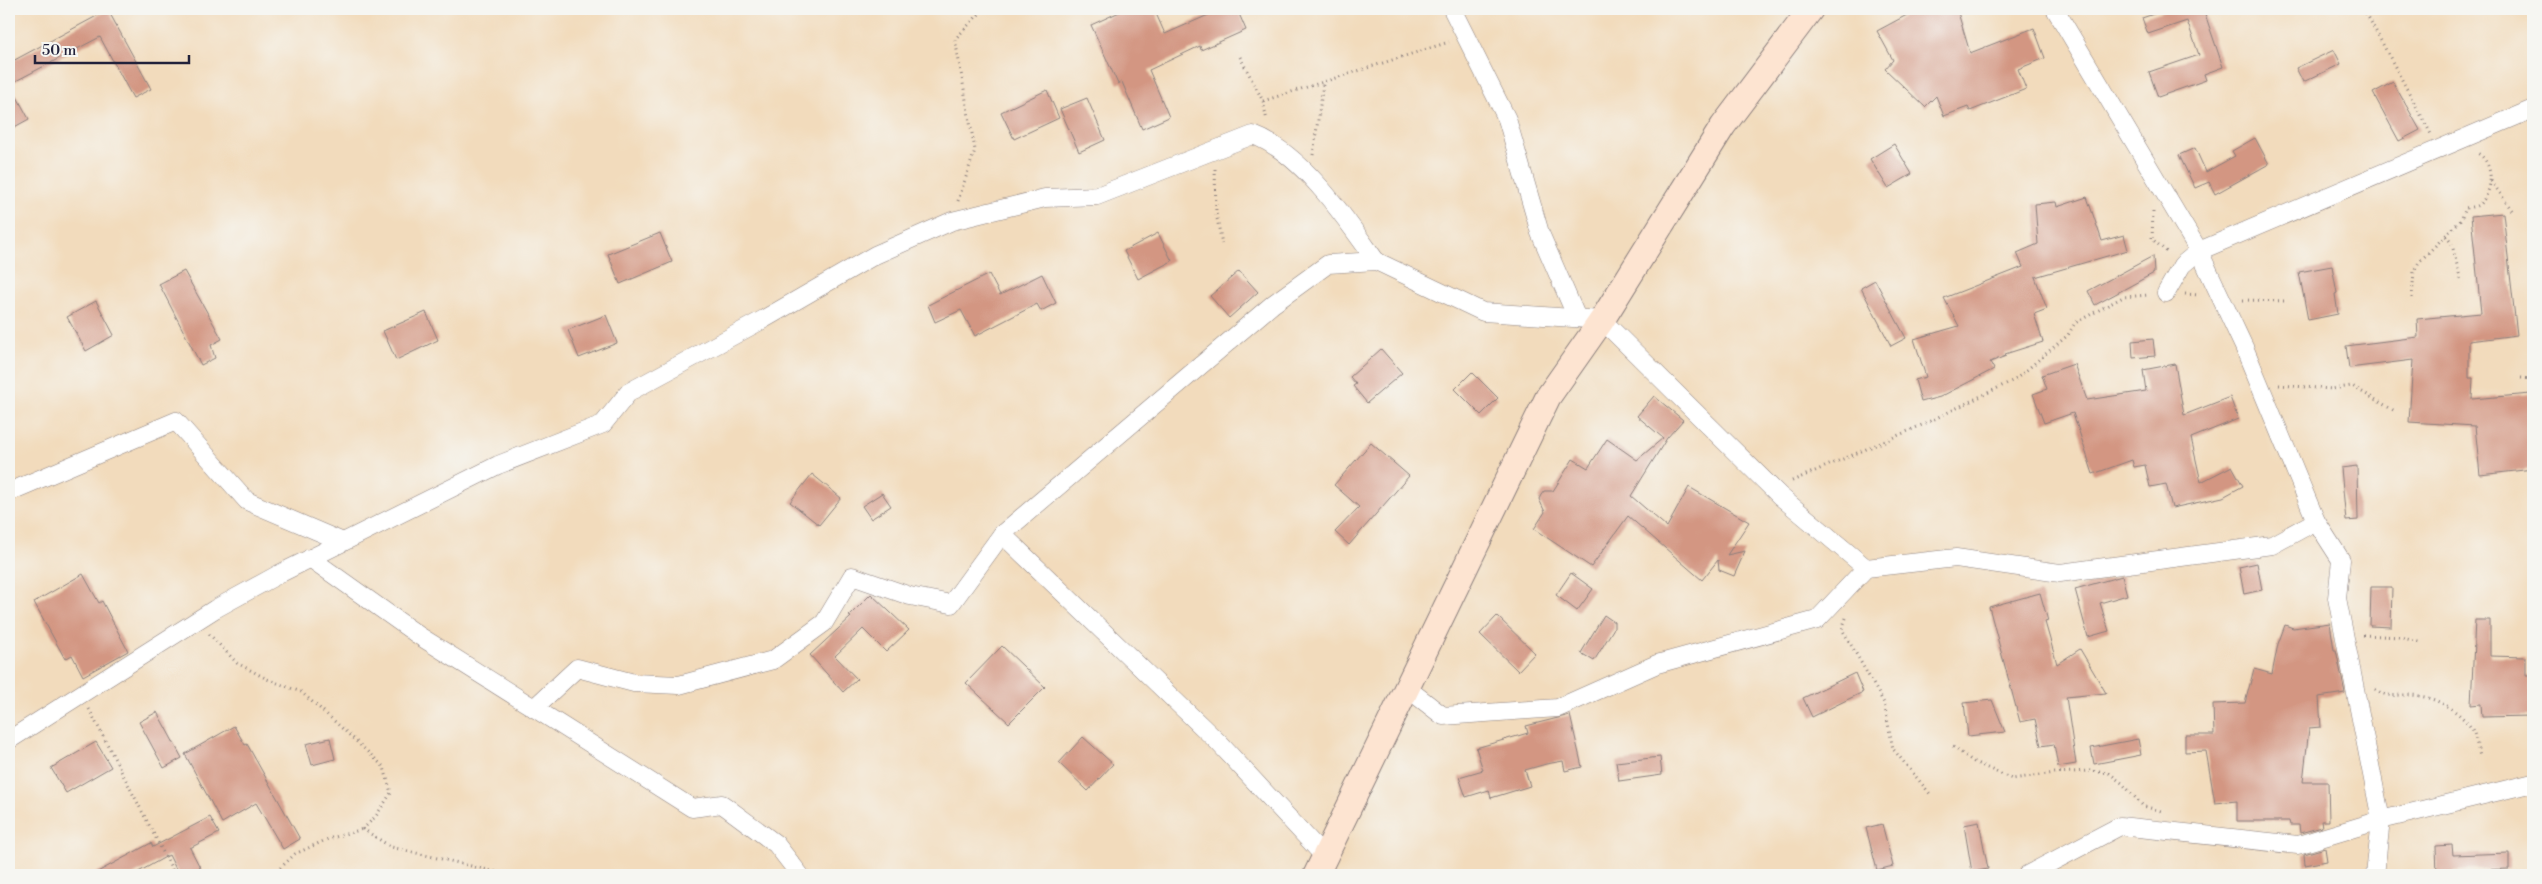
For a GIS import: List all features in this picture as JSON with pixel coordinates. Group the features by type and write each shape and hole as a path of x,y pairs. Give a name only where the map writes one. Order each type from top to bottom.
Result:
{"main road":[{"path":"1320,866 1548,398 1589,319 1723,126 1811,9"}],"street":[{"path":"1452,9 1507,119 1540,233 1589,319 1773,489 1866,568"},
{"path":"2055,9 2199,252 2257,377 2316,521 2340,560 2337,598 2381,820 2375,875"},
{"path":"2166,293 2182,265 2199,252 2533,109"},
{"path":"9,740 196,621 310,558 498,465 603,424 629,392 764,319 875,255 952,221 1046,198 1097,196 1253,135 1270,142 1310,178 1340,211 1376,261 1483,312 1589,319"},
{"path":"534,708 577,668 634,684 679,685 774,660 824,623 852,576 910,596 951,604 1002,534 1273,304 1328,264 1376,261"},
{"path":"9,492 176,421 247,501 343,542"},
{"path":"1407,688 1443,716 1558,708 1656,664 1817,620 1866,568 1956,558 2060,573 2272,545 2316,521"},
{"path":"1002,534 1219,743 1320,866"},
{"path":"310,558 418,636 692,808 722,804 776,844 800,875"},
{"path":"2027,875 2120,826 2298,845 2381,820 2533,783"}],"path":[{"path":"952,221 975,150 956,40 984,9"},
{"path":"2364,9 2446,146 2481,155 2489,165 2491,180 2485,198 2477,206 2466,208 2461,220 2419,262 2414,271 2412,298"},
{"path":"1263,101 1435,48 1466,35"},
{"path":"1240,57 1263,101 1270,142"},
{"path":"1310,178 1323,84"},
{"path":"1215,168 1216,213 1222,244"},
{"path":"2491,180 2514,213"},
{"path":"2446,236 2452,244 2461,282"},
{"path":"1773,489 1922,425 2016,379 2068,335 2075,323 2123,297 2166,293 2219,297"},
{"path":"2228,314 2241,300 2287,301"},
{"path":"2257,377 2278,384 2332,389 2352,386 2395,410"},
{"path":"2521,378 2533,378"},
{"path":"1849,612 1842,629 1884,703 1893,749 1930,795"},
{"path":"196,621 237,663 267,679 300,692 384,767 391,793 376,816 363,829 328,838 295,854 273,875"},
{"path":"2343,630 2361,635 2400,637 2422,643"},
{"path":"2352,673 2382,694 2395,697 2406,695 2430,697 2452,709 2473,731 2480,756"},
{"path":"81,694 175,875"},
{"path":"1953,747 1974,762 2012,779 2055,773 2090,771 2109,773 2122,783 2142,806 2159,809 2179,832"},
{"path":"363,829 391,847 509,875"}],"building":[{"path":"1126,9 1154,9 1165,34 1222,9 1237,9 1246,30 1201,50 1200,46 1149,70 1169,117 1142,129 1122,82 1118,84 1091,25"},
{"path":"1918,9 1957,9 1970,53 2034,28 2045,58 2018,69 2026,89 1970,111 1968,107 1944,116 1936,96 1925,107 1885,69 1893,60 1877,31"},
{"path":"2168,9 2213,9 2213,12 2205,14 2223,67 2204,74 2206,80 2158,97 2149,72 2199,55 2187,21 2148,34 2142,18"},
{"path":"108,10 151,89 133,98 100,37 10,84 29,119 9,130 9,63"},
{"path":"2334,50 2341,64 2303,82 2296,68"},
{"path":"2393,82 2420,130 2399,141 2373,93"},
{"path":"1047,90 1059,118 1014,139 1001,112"},
{"path":"1087,98 1105,140 1079,152 1060,109"},
{"path":"2255,138 2269,164 2215,194 2209,182 2195,188 2179,155 2195,148 2206,172 2235,156 2232,151"},
{"path":"1894,144 1912,174 1888,188 1870,159"},
{"path":"2087,197 2102,241 2124,235 2128,250 2035,277 2047,309 2034,314 2043,342 2005,354 2006,356 1990,362 1994,369 1940,397 1921,402 1915,380 1926,377 1914,339 1959,326 1944,298 2023,267 2017,253 2038,244 2035,204 2056,202 2057,207"},
{"path":"2503,213 2517,335 2469,341 2469,378 2473,378 2472,399 2531,394 2533,469 2480,475 2475,426 2409,422 2413,360 2349,368 2346,346 2418,337 2417,319 2481,313 2471,216"},
{"path":"660,233 672,262 620,284 608,254"},
{"path":"1158,233 1172,261 1138,279 1124,251"},
{"path":"2153,256 2154,273 2095,305 2088,291"},
{"path":"2332,266 2337,293 2335,294 2338,314 2308,320 2299,272"},
{"path":"184,271 222,339 211,345 215,358 201,365 159,284"},
{"path":"1239,271 1258,292 1229,318 1210,296"},
{"path":"989,274 1000,295 1042,274 1056,303 1041,311 1037,304 975,336 961,310 935,322 928,305"},
{"path":"1875,280 1906,338 1891,346 1861,288"},
{"path":"96,301 114,335 86,351 67,317"},
{"path":"426,312 438,340 396,360 383,331"},
{"path":"606,315 617,343 579,358 568,330"},
{"path":"2153,339 2155,356 2133,358 2132,341"},
{"path":"1381,349 1402,373 1367,403 1353,386 1356,384 1350,377"},
{"path":"2074,364 2087,400 2146,391 2143,370 2175,364 2184,415 2230,397 2238,419 2191,438 2201,482 2232,466 2243,486 2223,497 2172,508 2166,484 2150,487 2145,465 2134,467 2132,460 2093,474 2073,413 2044,423 2033,394 2047,389 2042,375"},
{"path":"1472,372 1498,398 1481,415 1455,389"},
{"path":"1654,396 1683,420 1667,438 1631,496 1667,527 1689,487 1749,522 1727,555 1745,551 1734,576 1719,570 1718,560 1702,580 1628,516 1591,567 1534,529 1545,512 1539,499 1541,495 1544,491 1553,491 1573,459 1588,468 1607,439 1637,460 1663,438 1637,416"},
{"path":"1371,443 1409,476 1349,545 1335,532 1359,507 1334,485"},
{"path":"2357,466 2358,520 2346,521 2341,468"},
{"path":"812,474 841,498 819,525 790,502"},
{"path":"882,493 891,506 871,519 862,506"},
{"path":"2257,563 2262,590 2244,594 2239,567"},
{"path":"1571,573 1593,589 1577,611 1556,595"},
{"path":"83,574 99,603 102,601 128,651 83,676 72,655 65,659 34,602"},
{"path":"2122,576 2127,595 2100,603 2109,631 2088,637 2075,589"},
{"path":"2371,587 2392,587 2391,627 2370,626"},
{"path":"2040,593 2048,621 2045,622 2057,664 2080,649 2106,693 2066,697 2076,764 2058,767 2054,744 2041,746 2035,719 2020,722 1989,607"},
{"path":"871,594 909,630 886,652 863,629 835,656 857,679 843,692 810,655 851,617 849,616"},
{"path":"1604,615 1614,622 1614,628 1594,661 1581,653"},
{"path":"1497,616 1535,653 1518,671 1480,634"},
{"path":"2475,620 2490,620 2490,656 2526,657 2526,675 2530,675 2531,716 2482,717 2481,704 2471,705"},
{"path":"2330,623 2334,650 2336,650 2345,693 2319,697 2321,727 2309,728 2303,782 2328,782 2329,821 2321,821 2322,827 2300,833 2299,825 2290,825 2289,821 2237,821 2237,801 2215,803 2206,751 2185,752 2185,735 2214,735 2213,704 2245,703 2254,669 2272,674 2278,644 2285,625 2293,628"},
{"path":"1002,646 1045,687 1009,723 966,683"},
{"path":"1855,673 1863,692 1812,717 1803,698"},
{"path":"1992,700 2005,732 1968,736 1964,703"},
{"path":"157,712 182,758 164,768 139,722"},
{"path":"1570,715 1582,767 1565,771 1563,761 1546,764 1525,770 1530,786 1491,798 1489,790 1466,797 1459,777 1483,770 1476,748 1528,733 1526,726"},
{"path":"234,726 245,745 247,744 300,839 283,849 256,803 222,823 185,754"},
{"path":"1083,737 1113,764 1088,791 1059,763"},
{"path":"330,738 335,759 312,765 306,744"},
{"path":"2138,739 2141,755 2094,764 2091,748"},
{"path":"96,742 111,767 66,793 51,768"},
{"path":"1660,757 1662,775 1619,781 1616,762"},
{"path":"210,817 219,833 190,848 204,875 179,875 169,855 133,875 92,875 151,843 153,847"},
{"path":"1979,822 1988,869 1972,872 1964,825"},
{"path":"1882,824 1893,866 1877,870 1866,828"},
{"path":"2452,845 2453,855 2509,853 2509,869 2453,871 2454,875 2437,875 2436,846"},
{"path":"2325,848 2327,861 2305,865 2304,854"}]}
